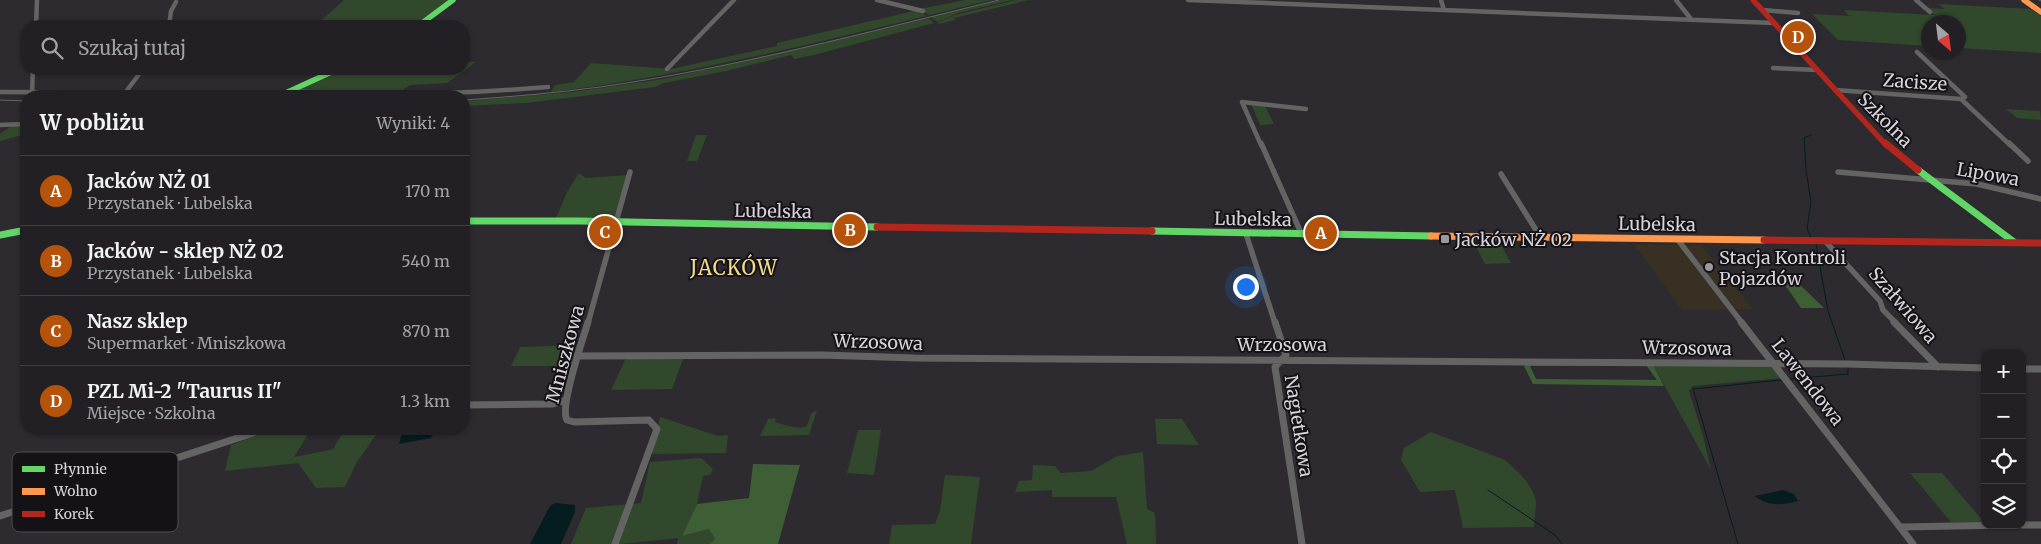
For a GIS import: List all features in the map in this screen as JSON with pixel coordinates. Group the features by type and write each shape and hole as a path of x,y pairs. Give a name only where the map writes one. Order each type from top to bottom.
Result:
{"main road":[{"path":"426,20 453,0"},
{"name":"Szkolna","path":"1753,0 1880,139 1929,179 2014,242"},
{"path":"2024,0 2041,10"},
{"path":"293,90 325,75"},
{"name":"Lubelska","path":"470,221 1246,234 2041,243"},
{"path":"0,235 20,231"}],"street":[{"path":"36,20 37,0"},
{"path":"667,69 734,0"},
{"path":"877,0 923,11"},
{"path":"1188,0 1774,22"},
{"path":"1440,0 1444,10"},
{"path":"1676,0 1691,19"},
{"path":"1916,0 1930,12"},
{"path":"170,20 171,11 176,2"},
{"path":"1763,10 1798,13"},
{"path":"1917,52 1965,97 1961,99"},
{"path":"1773,68 1817,70"},
{"path":"32,90 33,75"},
{"path":"127,90 138,75"},
{"path":"470,93 548,87"},
{"name":"Zacisze","path":"1835,90 1961,99 2028,161"},
{"path":"0,92 20,92"},
{"path":"1302,234 1242,102 1306,108"},
{"path":"0,125 20,124"},
{"name":"Mniszkowa","path":"615,544 657,429 654,423 649,420 567,420 564,415 566,400 630,172"},
{"name":"Lipowa","path":"1838,172 1929,179 1985,186 2041,200"},
{"path":"1500,174 1541,238"},
{"name":"Nagietkowa","path":"1246,234 1286,355 1275,367 1302,544"},
{"name":"Lawendowa","path":"1678,240 1775,363 1913,544"},
{"name":"Szałwiowa","path":"1825,241 1880,301 1883,310 1938,367"},
{"name":"Wrzosowa","path":"579,356 822,355 915,358 1775,363 1981,368"},
{"path":"2026,369 2041,369"},
{"path":"470,405 552,404 566,400"},
{"path":"178,458 247,435"},
{"path":"0,516 12,512"},
{"path":"1900,527 1981,525"},
{"path":"2026,525 2041,525"}],"shaded area":[{"path":"1634,244 1680,245 1731,310 1682,310"},
{"path":"1685,244 1701,245 1753,309 1734,309"}],"green space":[{"path":"344,0 449,0 421,20 322,20"},
{"path":"965,0 992,0 929,15 920,9"},
{"path":"1001,0 1012,0 958,13 938,22 930,17"},
{"path":"1016,0 1029,0 937,23 955,15"},
{"path":"1938,4 2031,9 2041,16 2041,53 1966,48 1966,15 1934,15 1927,8 1944,9"},
{"path":"918,10 926,16 693,69 598,86 551,92 555,85 574,82 591,63 671,69 777,46 777,43"},
{"path":"1844,10 1934,15 1921,15 1921,46 1838,40 1812,14 1849,16"},
{"path":"928,18 934,23 814,55 794,59 791,55 726,71 664,83 655,87 526,103 470,106 470,101 573,92 663,79"},
{"path":"329,75 458,75 447,83 410,85 403,90 297,90"},
{"path":"1251,104 1264,104 1274,124 1260,125"},
{"path":"2006,109 2040,111 2041,120 2017,118"},
{"path":"13,125 20,125 20,136 0,141 0,134"},
{"path":"696,135 707,135 697,161 687,161"},
{"path":"579,173 586,178 629,175 614,219 556,218 567,192"},
{"path":"1474,243 1500,243 1511,263 1485,264"},
{"path":"1783,282 1798,283 1824,308 1801,308"},
{"path":"580,345 574,366 511,366 520,347"},
{"path":"626,358 683,359 672,389 611,390"},
{"path":"1522,362 1652,363 1664,386 1533,384","holes":["1646,365 1657,380 1536,379 1530,366"]},
{"path":"1652,363 1774,364 1784,378 1693,386 1689,391 1711,470"},
{"path":"817,410 809,435 760,436 768,419 776,418 775,422 791,427 803,427 807,426 811,413"},
{"path":"660,417 718,436 728,435 726,453 652,454"},
{"path":"1155,419 1182,419 1199,445 1157,444"},
{"path":"858,430 881,430 874,475 847,473"},
{"path":"1431,432 1505,460 1515,469 1525,479 1535,497 1534,527 1463,528 1455,490 1420,492 1401,460 1404,448"},
{"path":"258,435 307,435 294,457 334,449 342,435 376,435 357,462 345,487 316,488 298,463 225,471 231,445"},
{"path":"1143,452 1147,509 1155,513 1156,544 1127,544 1116,497 1052,497 1052,490 1015,492 1019,481 1032,480 1033,465 1055,466 1061,473 1091,471 1117,456"},
{"path":"701,458 713,469 710,475 703,476 697,504 682,536 709,529 715,539 709,544 677,544 678,538 621,544 571,544 586,508 641,503 650,462"},
{"path":"753,464 800,465 778,544 709,544 715,539 709,529 682,536 697,504 749,498"},
{"path":"1910,473 1942,473 1981,518 1981,522 1951,522"},
{"path":"945,475 980,477 971,544 889,544 892,525 935,524 940,510"}],"water":[{"path":"401,435 433,435 431,438 399,444"},
{"path":"1783,490 1794,494 1798,501 1776,504 1765,502 1755,496"},
{"path":"555,503 575,505 575,512 561,544 530,544 550,506"}],"waterway":[{"path":"1806,169 1804,138 1811,135"},
{"path":"1806,170 1811,202 1807,229 1811,237"},
{"path":"1816,244 1828,311 1845,360"},
{"path":"1790,379 1848,374 1848,367"},
{"path":"1738,544 1693,389 1781,380"},
{"path":"1488,490 1555,535 1562,544"}],"railway":[{"path":"470,100 583,89 701,70 751,60 999,0"},
{"path":"0,100 20,101"}],"traffic: fast":[{"path":"426,20 453,0"},
{"path":"292,90 325,75"},
{"path":"1918,170 2014,242"},
{"path":"470,221 579,221 877,227"},
{"path":"0,235 20,231"},
{"path":"1152,231 1431,236"}],"traffic: slow":[{"path":"2024,0 2041,12"},
{"path":"1431,236 1764,240"}],"traffic: jam":[{"path":"1753,0 1889,148 1918,170"},
{"path":"877,227 1152,231"},
{"path":"1764,240 2041,243"}],"place":[{"name":"PZL Mi-2 \"Taurus II\"","path":"1798,37"},
{"name":"Jacków - sklep NŻ 02","path":"850,230"},
{"name":"Nasz sklep","path":"605,232"},
{"name":"Jacków NŻ 01","path":"1321,233"},
{"name":"Jacków NŻ 02","path":"1445,239"},
{"name":"Stacja Kontroli Pojazdów","path":"1709,267"}],"district":[{"name":"JACKÓW","path":"734,267"}]}
